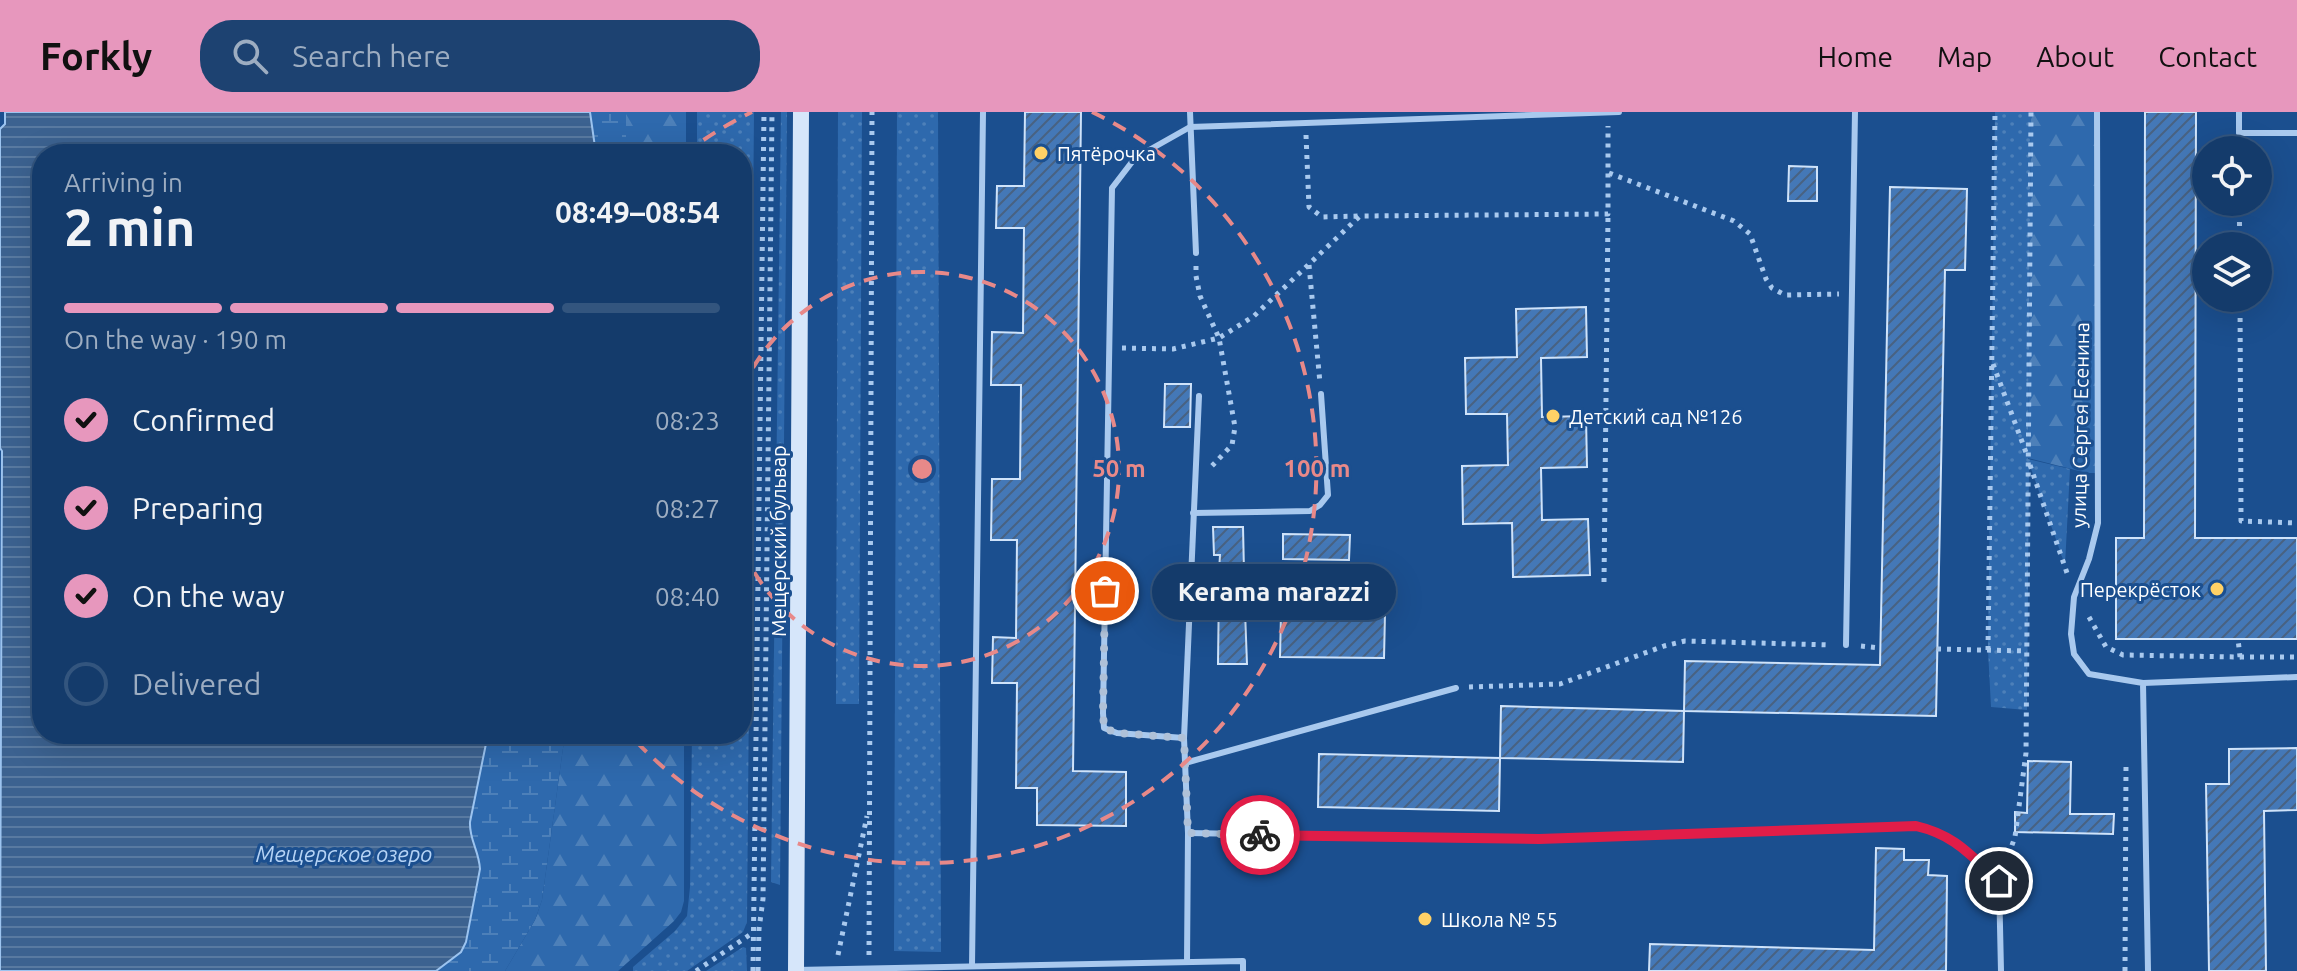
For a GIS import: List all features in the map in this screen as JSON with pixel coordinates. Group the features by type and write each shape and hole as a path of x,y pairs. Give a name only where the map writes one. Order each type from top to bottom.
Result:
{"main road":[{"name":"Мещерский бульвар","path":"796,970 801,112"}],"lane":[{"path":"972,966 983,112"},
{"path":"1190,112 1196,253"},
{"path":"1184,738 1117,733 1104,728 1112,188 1135,158 1190,127 1619,112"},
{"path":"1846,645 1855,112"},
{"name":"улица Сергея Есенина","path":"2097,112 2098,523 2075,595 2071,634 2074,654 2089,674 2143,683 2297,677"},
{"path":"2239,112 2239,133 2297,133"},
{"path":"1193,513 1310,511 1320,505 1328,495 1321,394"},
{"path":"1187,962 1188,833 1184,738 1199,396"},
{"path":"1190,576 1352,581"},
{"path":"2143,683 2148,971"},
{"path":"1185,763 1456,688"},
{"path":"1188,833 1539,839 1916,826 1938,831 1954,840 1999,881 2001,971"},
{"path":"796,970 1243,961 1243,971"}],"path":[{"path":"756,971 764,112"},
{"path":"698,970 756,931 763,899 772,112"},
{"path":"869,968 872,112"},
{"path":"1604,582 1608,112"},
{"path":"1988,650 1995,112"},
{"path":"1999,881 2015,837 2026,753 2031,112"},
{"path":"1305,123 1309,207 1322,217 1608,214"},
{"path":"1608,173 1734,221 1750,234 1772,288 1785,295 1852,293"},
{"path":"1109,348 1173,349 1219,338 1254,316 1360,216"},
{"path":"1194,480 1216,464 1232,445 1235,427 1219,338 1200,296 1196,253"},
{"path":"1309,264 1321,394"},
{"path":"2240,312 2241,521 2297,523"},
{"path":"1991,361 2075,595 2106,647 2123,655 2297,657"},
{"path":"2238,639 2240,657"},
{"path":"1456,688 1560,684 1685,641 1880,648"},
{"path":"1937,649 2027,651"},
{"path":"2125,971 2126,757"},
{"path":"835,969 869,804"}],"green space":[{"path":"590,112 626,112 626,144 595,144"},
{"path":"626,112 686,112 686,144 626,144"},
{"path":"697,112 754,112 752,343 752,144 697,144"},
{"path":"781,112 787,112 780,885 771,882"},
{"path":"838,112 862,112 859,704 836,704"},
{"path":"897,112 938,112 941,952 894,951"},
{"path":"1995,112 2031,112 2028,459 2070,469 2065,565 2029,463 2027,710 1991,707 1988,650"},
{"path":"2031,112 2097,112 2098,473 2028,458"},
{"path":"486,744 564,744 542,900 535,920 505,971 436,971 461,952 466,942 479,872 470,822"},
{"path":"564,744 684,744 684,901 674,921 618,971 505,971 535,920 542,900"},
{"path":"692,744 749,744 747,922 743,932 687,971 633,971 633,967 675,931 687,916"},
{"path":"746,948 747,971 706,971"}],"water":[{"name":"Мещерское озеро","path":"5,112 590,112 595,144 32,144 32,744 486,744 470,822 480,869 466,942 461,952 436,971 0,971 0,129 5,124"}],"building":[{"path":"1025,112 1081,112 1073,771 1126,772 1126,826 1037,825 1037,788 1016,788 1017,683 992,683 993,637 1016,638 1017,540 991,540 992,479 1020,479 1021,385 991,385 992,332 1023,333 1024,228 996,228 997,186 1024,186"},
{"path":"2145,112 2196,112 2196,136 2192,136 2192,216 2196,216 2196,232 2192,232 2192,312 2196,312 2195,538 2297,538 2297,639 2116,639 2116,538 2144,538"},
{"path":"1789,166 1817,167 1817,201 1788,201"},
{"path":"1890,187 1967,189 1965,270 1945,270 1936,716 1684,711 1685,661 1880,665"},
{"path":"1586,307 1587,357 1541,358 1542,417 1586,416 1587,467 1541,468 1542,520 1588,519 1590,575 1513,577 1512,523 1463,524 1462,466 1508,465 1507,414 1466,414 1465,358 1517,357 1516,309"},
{"path":"1165,384 1191,384 1190,427 1164,427"},
{"path":"1213,527 1243,527 1244,572 1219,571 1220,555 1214,555"},
{"path":"1283,534 1350,535 1349,560 1283,559"},
{"path":"1219,583 1244,584 1247,664 1218,664"},
{"path":"1281,613 1385,614 1384,658 1280,657"},
{"path":"1501,706 1684,711 1683,762 1500,758"},
{"path":"2297,748 2297,810 2264,811 2266,971 2209,971 2206,784 2229,784 2229,749"},
{"path":"1319,754 1500,758 1499,811 1318,807"},
{"path":"2028,761 2071,762 2070,814 2114,814 2113,834 2015,832 2015,812 2027,813"},
{"path":"1876,848 1904,849 1904,860 1929,860 1928,875 1947,876 1946,971 1649,971 1650,944 1874,950"}],"way so far":[{"path":"1105,591 1104,728 1117,733 1184,738 1188,833 1260,835"}],"place":[{"name":"Пятёрочка","path":"1041,153"},
{"name":"Детский сад №126","path":"1553,416"},
{"name":"Перекрёсток","path":"2217,589"},
{"name":"Kerama marazzi","path":"1105,591"},
{"name":"Школа № 55","path":"1425,919"}],"route":[{"path":"1260,835 1539,839 1916,826 1938,831 1954,840 1999,881"}]}
